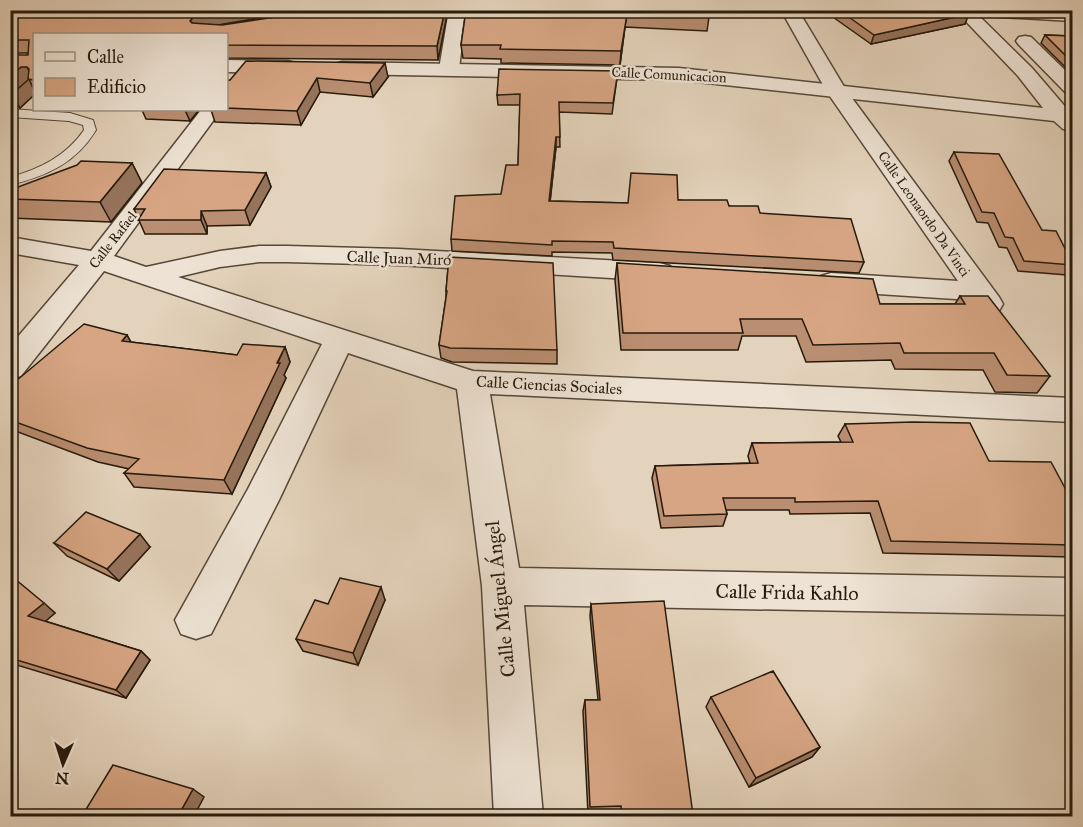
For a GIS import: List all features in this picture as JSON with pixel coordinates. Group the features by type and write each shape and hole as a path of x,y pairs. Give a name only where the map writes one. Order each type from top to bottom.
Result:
{"street":[{"path":"448,69 458,10"},
{"name":"Calle Leonaordo Da Vinci","path":"789,10 837,92 1000,318"},
{"path":"965,10 1072,16"},
{"path":"965,10 1069,120"},
{"path":"996,12 1072,88"},
{"name":"Calle Comunicacion","path":"234,72 316,68 679,74 741,79 1069,120"},
{"name":"Calle Rafael","path":"10,368 98,260 210,111"},
{"name":"Calle Ciencias Sociales","path":"10,245 98,260 472,382 1071,410"},
{"name":"Calle Juan Miró","path":"145,275 259,254 399,256 683,273"},
{"path":"801,280 979,291"},
{"path":"196,620 261,500 339,340"},
{"name":"Calle Miguel Ángel","path":"472,382 502,586 518,816"},
{"path":"1049,383 1071,410"},
{"name":"Calle Frida Kahlo","path":"502,586 1072,597"}],"lane":[{"path":"10,125 17,113 83,120 89,123 90,130 75,151 62,161 39,173 10,181"}],"building":[{"path":"18,10 222,10 195,15 190,21 222,25 322,10 445,10 437,46 228,45 228,33 33,33 33,80 28,80 29,69 27,67 21,67 10,76 10,55 28,55 29,40 10,40 10,16"},
{"path":"466,10 710,10 709,17 627,14 621,51 500,49 501,45 461,45"},
{"path":"839,10 962,10 969,14 874,35"},
{"path":"1045,35 1072,36 1072,62"},
{"path":"246,61 385,63 370,83 317,78 297,111 228,108 228,80"},
{"path":"499,69 618,71 613,103 559,102 560,137 556,137 549,201 628,203 631,173 677,175 678,200 727,200 729,206 758,206 760,213 851,219 864,262 614,248 613,242 552,241 552,245 451,239 455,196 501,194 506,165 518,165 520,94 497,95"},
{"path":"954,152 999,154 1042,230 1056,231 1072,265 1024,261 1013,238 1005,237 994,213 982,212"},
{"path":"81,161 132,163 100,202 10,199 10,190 77,165"},
{"path":"164,169 266,173 245,210 201,211 201,220 138,220 145,209 134,209"},
{"path":"449,257 553,263 557,350 450,348 439,345 447,291"},
{"path":"617,263 873,279 880,304 965,304 960,296 988,296 1050,376 1007,375 994,353 904,353 900,343 813,345 802,319 740,319 743,333 623,333"},
{"path":"84,324 127,335 122,341 237,355 243,344 285,347 277,363 280,363 224,480 124,473 139,459 87,448 10,420 10,386"},
{"path":"970,423 989,461 1051,462 1072,501 1072,545 891,541 878,501 795,502 795,498 723,498 727,514 664,516 655,466 758,463 752,443 853,442 845,424"},
{"path":"86,512 140,534 107,569 54,543"},
{"path":"10,575 44,603 28,616 141,651 116,690 10,658"},
{"path":"340,578 381,587 353,653 296,639 315,600 328,604"},
{"path":"664,601 693,815 622,815 621,806 590,807 585,700 600,700 591,604"},
{"path":"773,671 820,747 756,778 711,697"},
{"path":"113,765 193,789 178,816 82,816"},
{"path":"937,814 995,816 938,816"}]}
